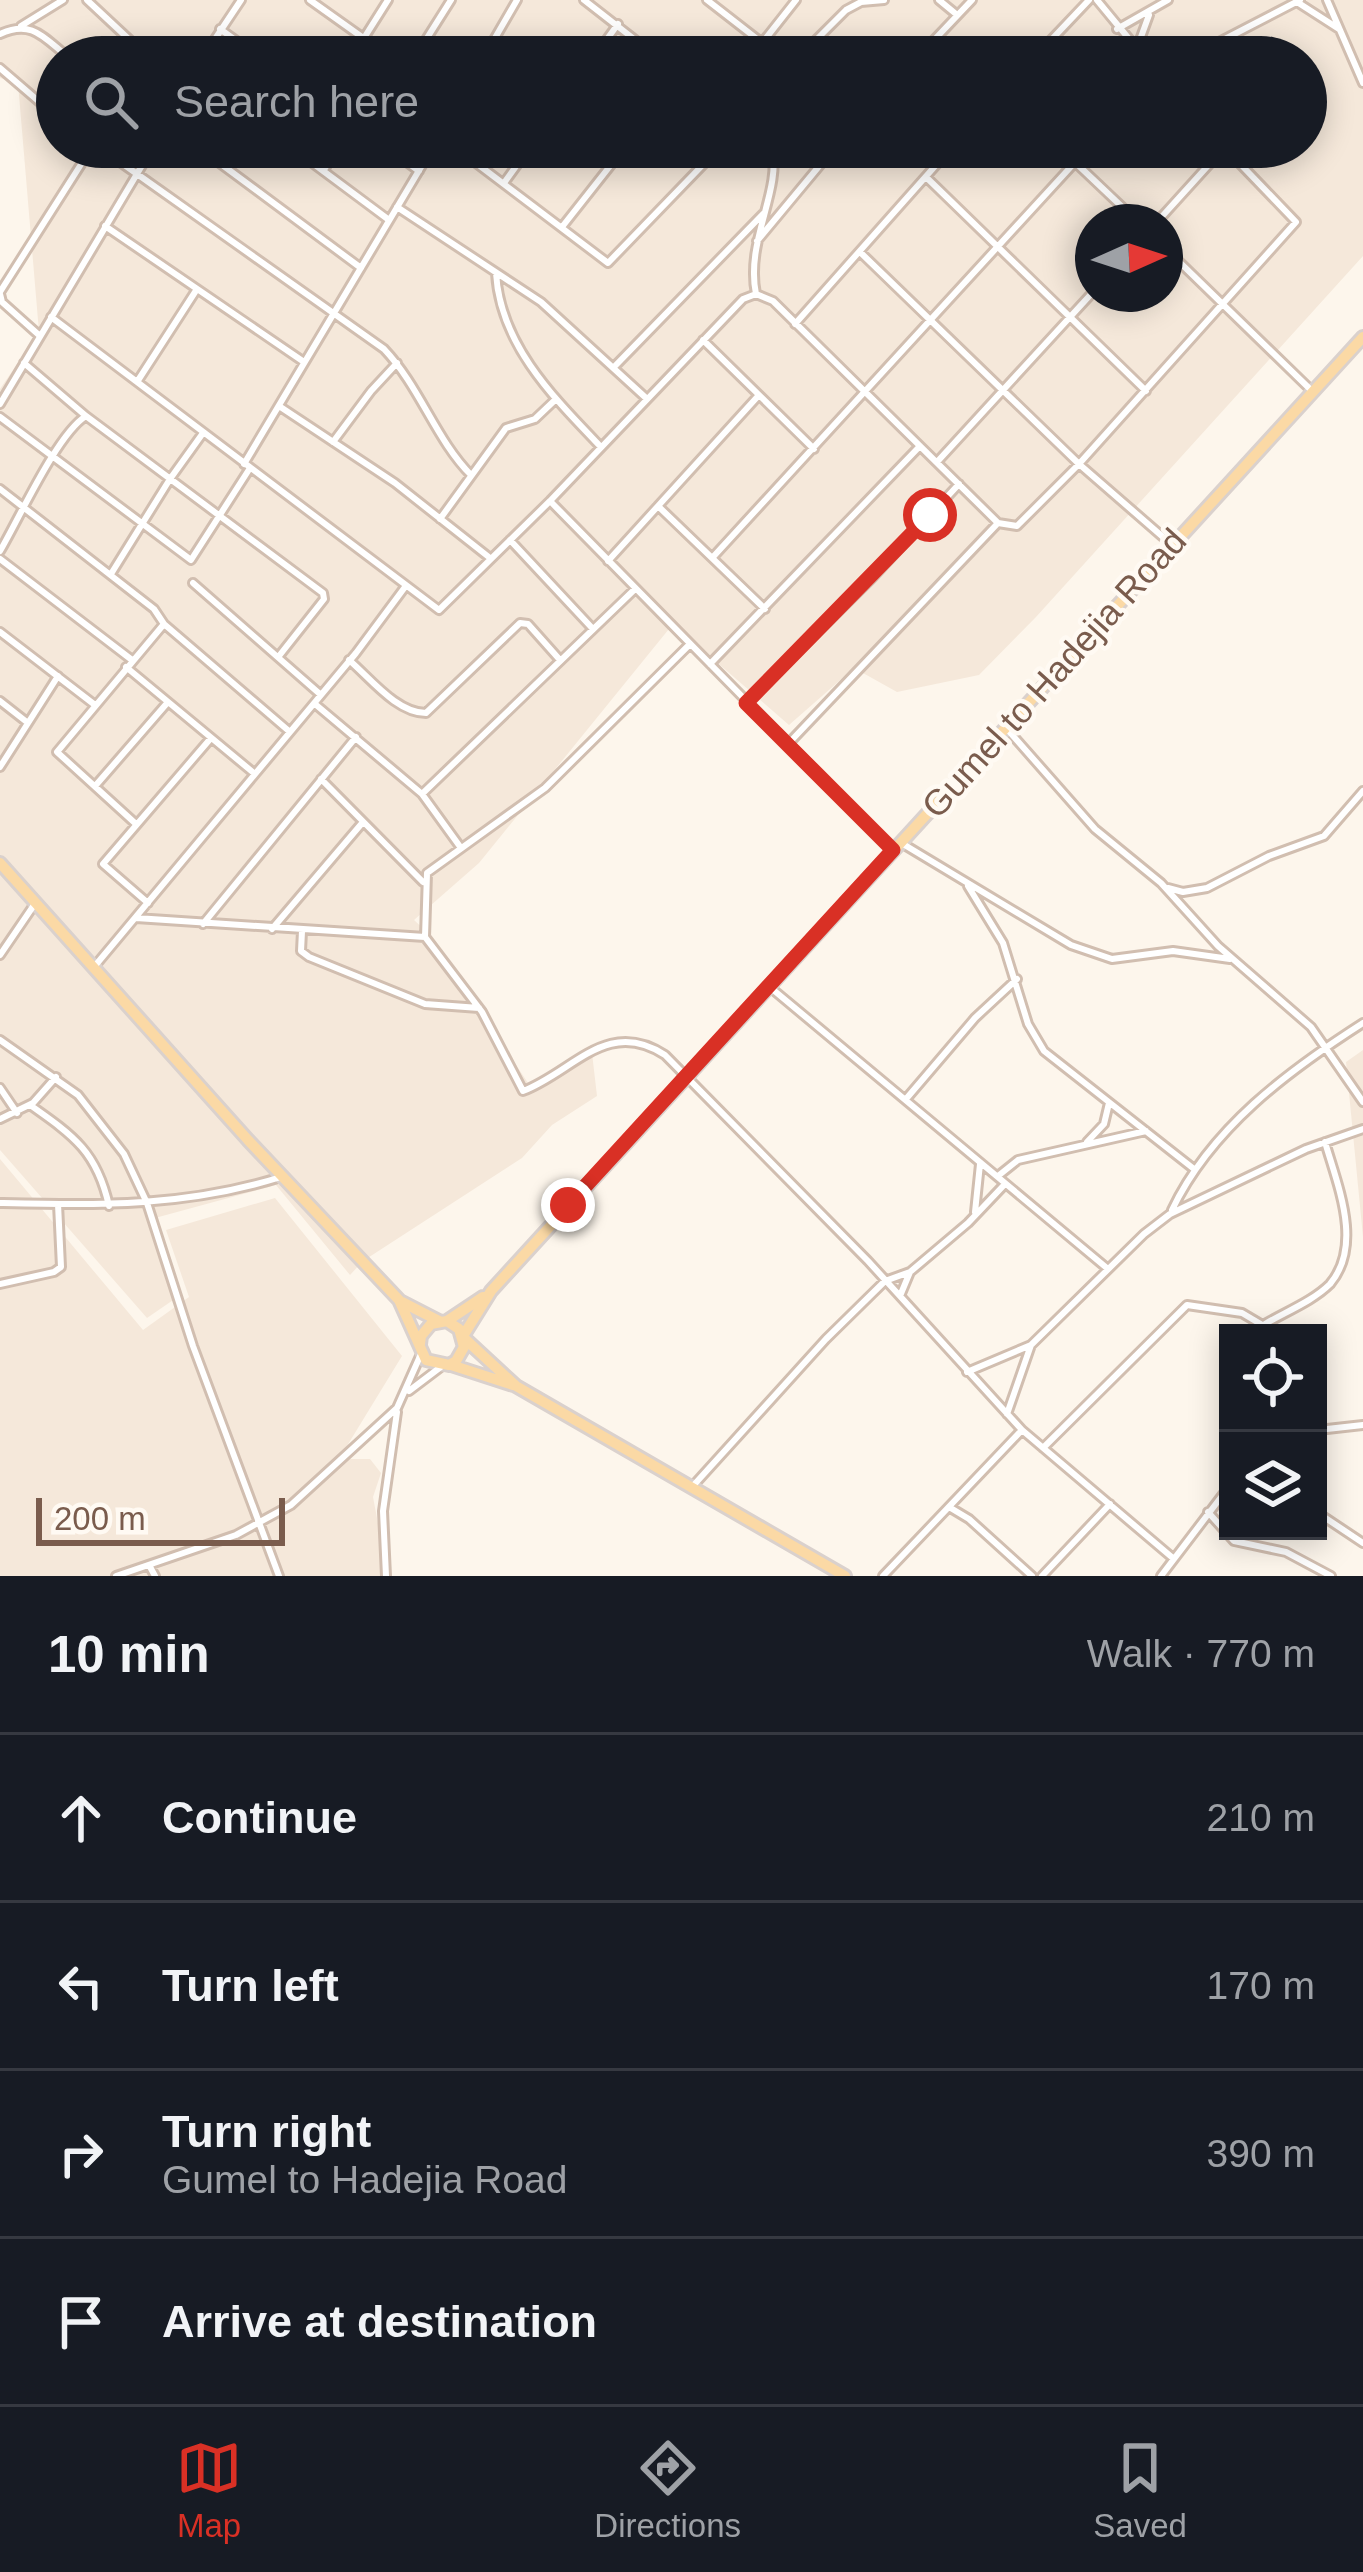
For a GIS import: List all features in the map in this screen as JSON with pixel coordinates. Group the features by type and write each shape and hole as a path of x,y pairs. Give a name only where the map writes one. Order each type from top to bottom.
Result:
{"main road":[{"name":"Gumel to Hadejia Road","path":"464,1337 490,1291 1363,337"},
{"path":"0,863 399,1300 421,1348 434,1364 488,1374 516,1386 845,1576"},
{"path":"421,1348 425,1329 490,1291"},
{"path":"399,1300 443,1321 516,1386"},
{"path":"446,1366 462,1354 464,1337"}],"street":[{"path":"0,34 63,0"},
{"path":"87,0 125,36"},
{"path":"216,36 241,0"},
{"path":"310,0 361,36"},
{"path":"323,10 328,0"},
{"path":"365,36 388,0"},
{"path":"428,36 451,0"},
{"path":"496,36 517,0"},
{"path":"584,0 632,36"},
{"path":"706,0 753,36"},
{"path":"766,36 796,0"},
{"path":"820,36 846,10 861,2 884,0"},
{"path":"939,0 956,14"},
{"path":"937,36 972,0"},
{"path":"1056,36 1093,0 1125,36"},
{"path":"1118,29 1168,0"},
{"path":"1327,0 1363,83"},
{"path":"1230,36 1298,1 1340,29"},
{"path":"1141,36 1150,11"},
{"path":"609,36 618,24"},
{"path":"21,26 41,36"},
{"path":"220,29 230,36"},
{"path":"0,68 36,99"},
{"path":"40,336 2,302 0,293 81,168"},
{"path":"126,168 331,315 348,320 397,363 455,458 471,475"},
{"path":"0,404 141,168"},
{"path":"226,168 361,268"},
{"path":"319,168 390,220"},
{"path":"415,168 419,171"},
{"path":"0,417 191,560 421,168"},
{"path":"483,168 608,263 700,168"},
{"path":"504,183 515,168"},
{"path":"562,227 609,168"},
{"path":"756,294 751,267 772,168"},
{"path":"756,243 818,168"},
{"path":"796,324 934,168"},
{"path":"713,557 1069,168"},
{"path":"1079,168 1118,204"},
{"path":"1172,204 1205,168"},
{"path":"51,317 439,610 743,299 756,294 773,302 998,523 1017,526 1146,391 1296,222 1244,168"},
{"path":"926,177 1146,391"},
{"path":"397,207 541,302 646,399"},
{"path":"614,367 763,214"},
{"path":"105,226 304,362"},
{"path":"860,252 1079,464 1171,544"},
{"path":"1183,267 1312,391"},
{"path":"496,273 498,300 526,361 555,400 601,447"},
{"path":"137,383 196,289"},
{"path":"937,463 1075,312"},
{"path":"703,340 814,449"},
{"path":"333,442 397,363"},
{"path":"24,364 323,593 324,599 279,656"},
{"path":"606,562 760,395"},
{"path":"440,519 506,428 535,418 555,400"},
{"path":"279,406 491,559"},
{"path":"86,416 79,419 53,458 0,555 255,774"},
{"path":"111,574 203,434"},
{"path":"709,665 920,446"},
{"path":"746,703 873,578 958,484"},
{"path":"0,489 154,609 164,624 290,733"},
{"path":"550,501 746,703 896,846 1071,945 1112,959 1173,951 1233,959"},
{"path":"658,506 765,609"},
{"path":"788,744 998,523"},
{"path":"510,540 593,628"},
{"path":"194,583 321,694"},
{"path":"94,967 350,660 405,586"},
{"path":"422,794 634,589"},
{"path":"350,660 404,708 418,714 426,713 520,623 528,624 560,659"},
{"path":"136,824 57,752 164,624"},
{"path":"0,632 94,705"},
{"path":"689,645 545,788 427,873 425,937 478,1008 523,1091 598,1046 649,1044 885,1280 1022,1430 1174,1559"},
{"path":"0,767 58,676"},
{"path":"0,701 28,723"},
{"path":"95,786 168,702"},
{"path":"314,703 422,794 461,848"},
{"path":"1005,727 1095,829 1165,887 1233,959 1311,1027 1363,1102"},
{"path":"148,903 103,864 212,737"},
{"path":"203,924 356,737"},
{"path":"321,779 424,882"},
{"path":"1165,887 1183,892 1207,888 1269,856 1324,836 1363,791"},
{"path":"272,929 363,822"},
{"path":"968,886 991,918 1017,979 1033,1037 1044,1051 1194,1169"},
{"path":"0,955 37,902"},
{"path":"136,918 425,937"},
{"path":"302,931 301,951 309,957 425,1004 478,1008"},
{"path":"905,1100 975,1018 1017,979"},
{"path":"768,986 1108,1269"},
{"path":"1170,1214 1194,1169 1248,1108 1363,1023"},
{"path":"0,1040 56,1077 102,1122 124,1154 147,1203 193,1346 279,1576"},
{"path":"0,1119 30,1105 56,1077"},
{"path":"0,1088 17,1113"},
{"path":"1084,1145 1104,1124 1108,1101"},
{"path":"30,1105 87,1151 102,1177 109,1205"},
{"path":"967,1372 1031,1345 1170,1214 1363,1129"},
{"path":"997,1177 1018,1160 1146,1131"},
{"path":"1043,1448 1187,1305 1228,1309 1265,1324 1329,1286 1349,1258 1349,1225 1325,1142"},
{"path":"975,1212 980,1164"},
{"path":"0,1203 147,1203 234,1191 282,1177"},
{"path":"692,1487 885,1280 910,1272 1005,1184"},
{"path":"0,1284 54,1273 61,1267 58,1204"},
{"path":"900,1297 910,1272"},
{"path":"1007,1414 1031,1345"},
{"path":"116,1576 258,1525 315,1486 397,1408 421,1348"},
{"path":"406,1394 446,1366"},
{"path":"386,1576 382,1510 397,1408"},
{"path":"1327,1429 1363,1425"},
{"path":"883,1576 1022,1430"},
{"path":"1160,1576 1219,1499"},
{"path":"1042,1576 1110,1504"},
{"path":"949,1507 1032,1576"},
{"path":"1208,1512 1234,1541 1272,1547 1330,1576"},
{"path":"1327,1519 1363,1543"},
{"path":"149,1564 155,1576"}],"shaded area":[{"path":"0,0 1363,0 1363,256 979,675 897,692 854,668 789,725 673,624 479,863 414,920 428,933 532,1089 592,1053 597,1096 552,1125 522,1158 363,1261 350,1275 276,1185 155,1218 179,1296 147,1318 0,1150 0,389 39,332 18,83 0,78"},
{"path":"1363,1050 1363,1237 1346,1062"},
{"path":"0,1159 143,1330 189,1297 166,1230 275,1198 402,1356 339,1459 370,1459 381,1473 373,1497 388,1576 0,1576"}],"route":[{"path":"568,1205 893,850 746,703 930,515"}]}
